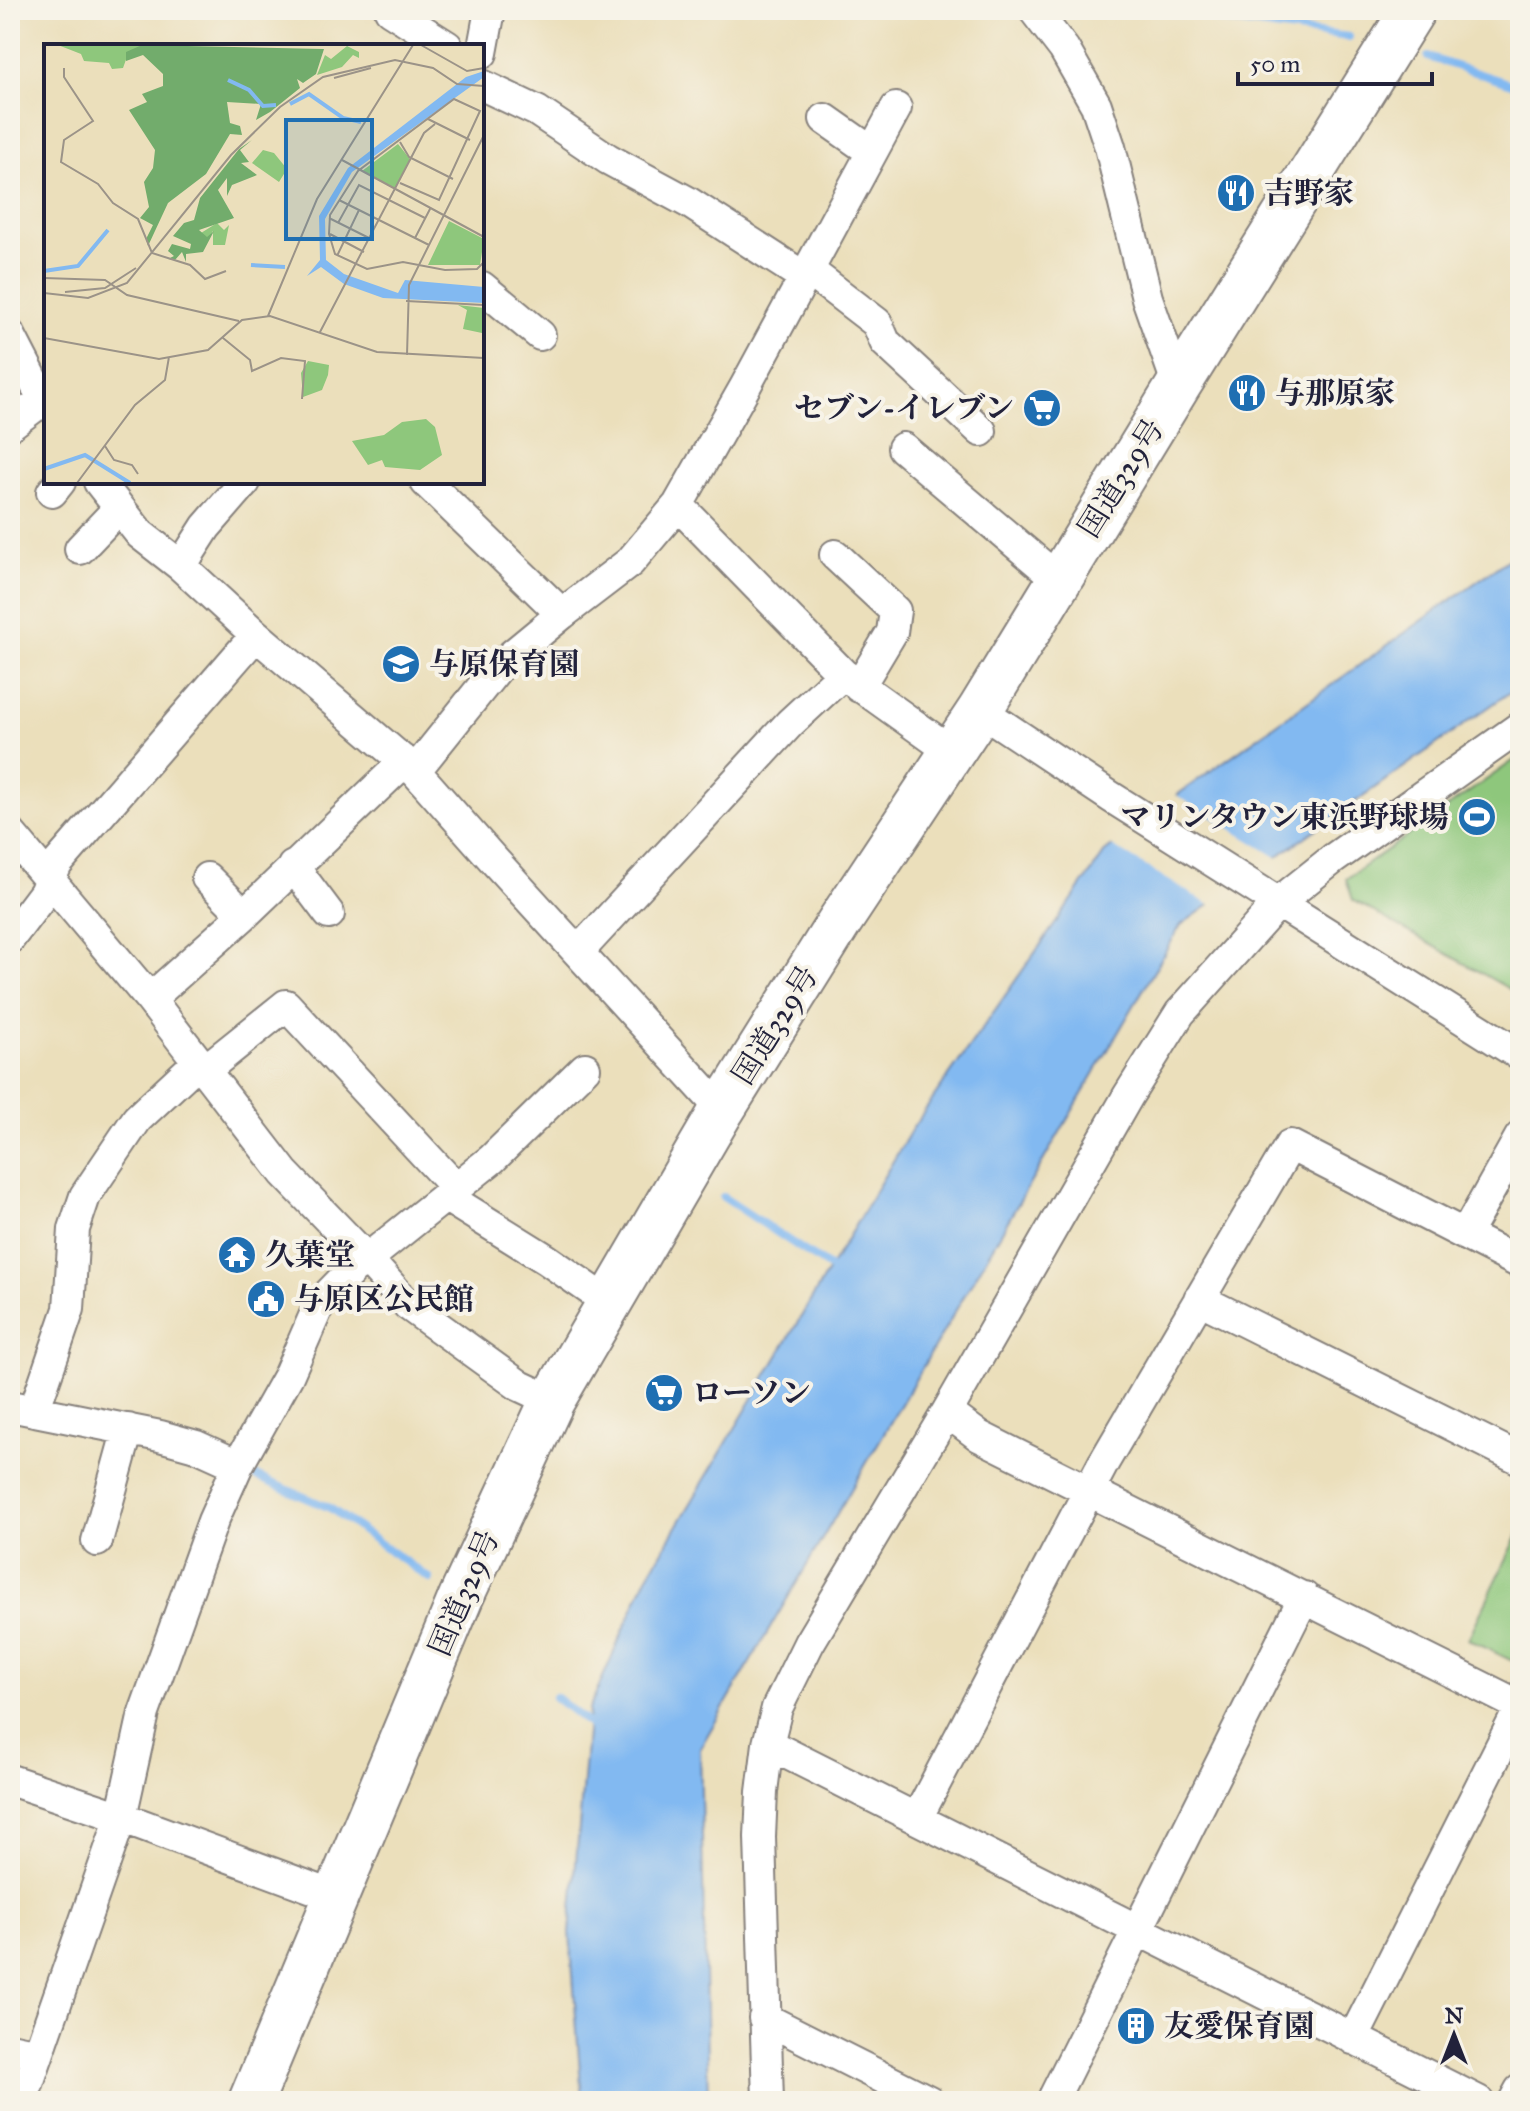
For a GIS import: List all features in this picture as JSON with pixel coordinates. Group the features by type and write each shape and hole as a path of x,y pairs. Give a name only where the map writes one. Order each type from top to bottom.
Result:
{"highway":[{"name":"国道329号","path":"251,2101 461,1597 552,1401 722,1110 840,921 980,710 1413,10"}],"street":[{"path":"390,10 444,44"},
{"path":"484,44 490,10"},
{"path":"1034,10 1064,49 1096,105 1110,147 1147,298 1178,386"},
{"path":"484,86 537,111 608,159 688,202 806,273 877,323 885,342 981,431"},
{"path":"150,999 244,915 293,866 410,766 500,665 630,562 678,505 896,108"},
{"path":"825,119 872,152"},
{"path":"484,289 540,335"},
{"path":"10,335 44,402 10,425"},
{"path":"903,448 1059,580"},
{"path":"101,484 140,534 181,566 256,635 410,766 722,1110"},
{"path":"181,566 206,527 243,484"},
{"path":"428,484 562,614"},
{"path":"678,505 851,681 952,752"},
{"path":"80,549 119,508"},
{"path":"578,952 790,723 851,681 892,632 895,611 835,555"},
{"path":"10,938 44,893 57,864 256,635"},
{"path":"980,710 1111,797 1520,1055"},
{"path":"768,2101 760,1837 768,1744 777,1708 809,1643 1180,1013 1279,902 1333,859 1520,727"},
{"path":"10,833 150,999 284,1173 408,1305 520,1386 552,1401"},
{"path":"293,866 329,914"},
{"path":"207,878 244,915"},
{"path":"238,1465 196,1446 128,1429 22,1409 69,1309 74,1229 85,1196 137,1119 202,1066 286,1005 451,1192 608,1302"},
{"path":"22,2101 24,2051 121,1817 144,1713 213,1521 238,1465 288,1376 320,1303 353,1269 492,1159 585,1068"},
{"path":"1465,1235 1520,1137"},
{"path":"917,1818 1088,1491 1290,1145 1520,1263"},
{"path":"1199,1299 1520,1459"},
{"path":"947,1412 979,1436 1520,1707 1353,2039"},
{"path":"97,1541 128,1429"},
{"path":"1052,2101 1304,1597"},
{"path":"768,1744 1478,2101"},
{"path":"10,1780 121,1817 337,1897"},
{"path":"764,2018 929,2101"},
{"path":"1514,2101 1520,2090"}],"green space":[{"name":"マリンタウン東浜野球場","path":"1520,756 1520,995 1353,900 1346,879"},
{"path":"1520,1531 1520,1665 1468,1639"}],"water":[{"path":"1520,551 1520,685 1181,925 700,1748 708,2101 582,2101 570,1933 589,1709 646,1579 912,1129 1106,851 1181,792"}],"pier":[{"path":"1173,793 1281,860 1213,907 1109,844"}],"waterway":[{"path":"1182,10 1220,20 1349,37"},
{"path":"1428,57 1520,87"},
{"path":"723,1197 829,1267"},
{"path":"253,1475 330,1508 430,1579"},
{"path":"555,1697 589,1724"}],"place":[{"name":"吉野家","path":"1236,193"},
{"name":"与那原家","path":"1247,393"},
{"name":"セブン-イレブン","path":"1042,408"},
{"name":"与原保育園","path":"401,664"},
{"name":"マリンタウン東浜野球場","path":"1477,817"},
{"name":"久葉堂","path":"237,1255"},
{"name":"与原区公民館","path":"266,1299"},
{"name":"ローソン","path":"664,1393"},
{"name":"友愛保育園","path":"1136,2026"}]}
